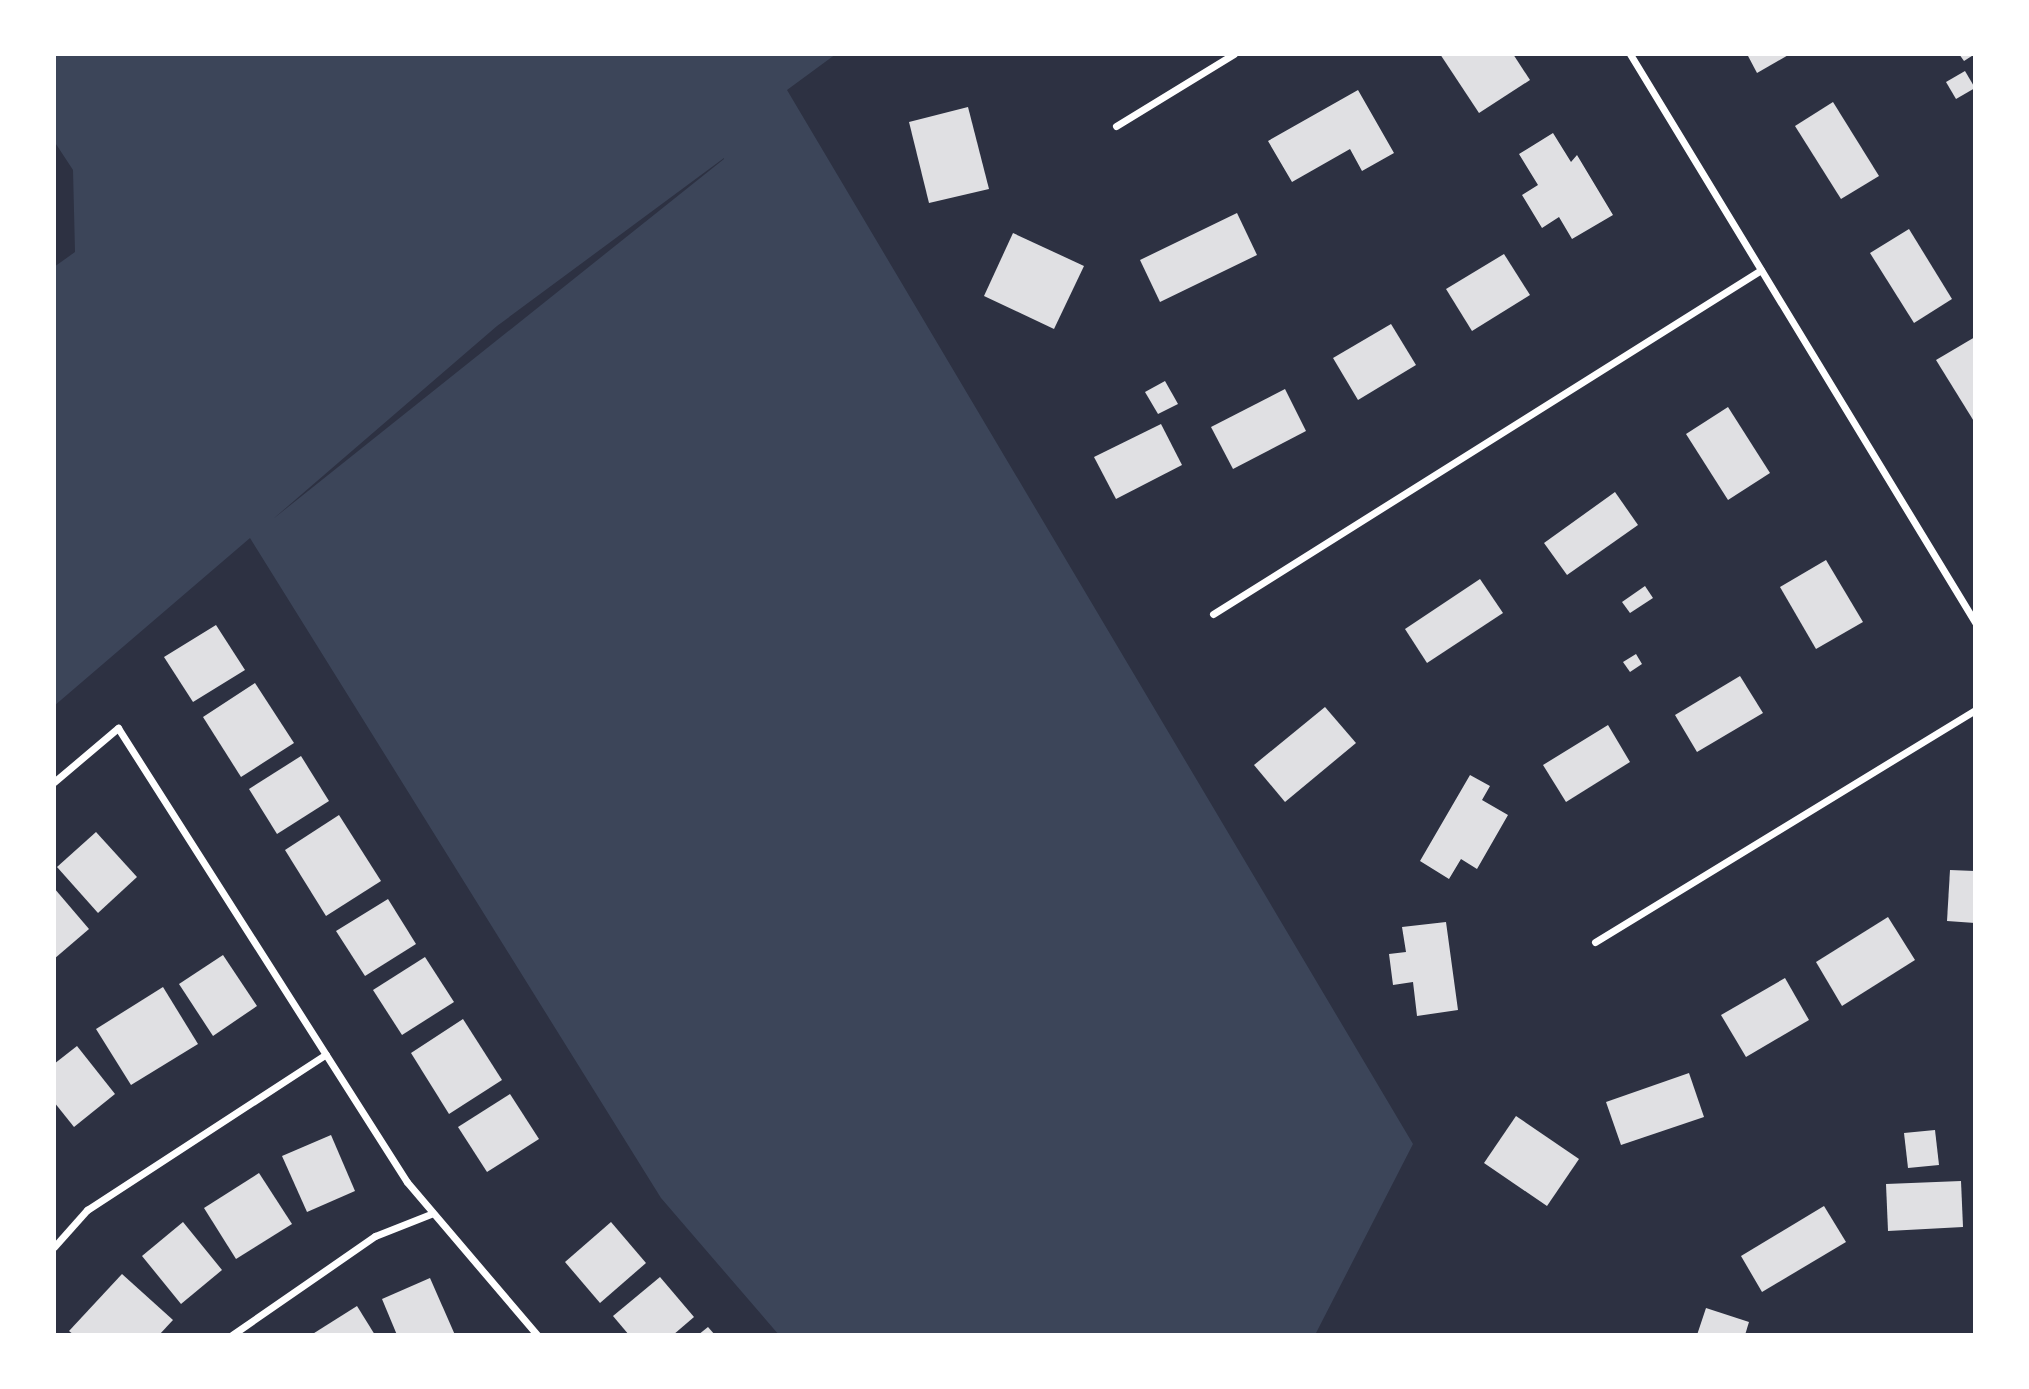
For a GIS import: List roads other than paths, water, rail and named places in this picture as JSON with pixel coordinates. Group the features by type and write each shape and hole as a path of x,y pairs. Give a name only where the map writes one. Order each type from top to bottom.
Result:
{"street":[{"path":"1116,126 1234,54"},
{"path":"1630,54 1975,622"},
{"path":"1213,614 1761,270"},
{"path":"1595,942 1975,710"},
{"path":"54,782 118,728 326,1055 433,1213 537,1335"},
{"path":"54,1247 87,1210 326,1055"},
{"path":"232,1335 376,1236 433,1213"}]}
